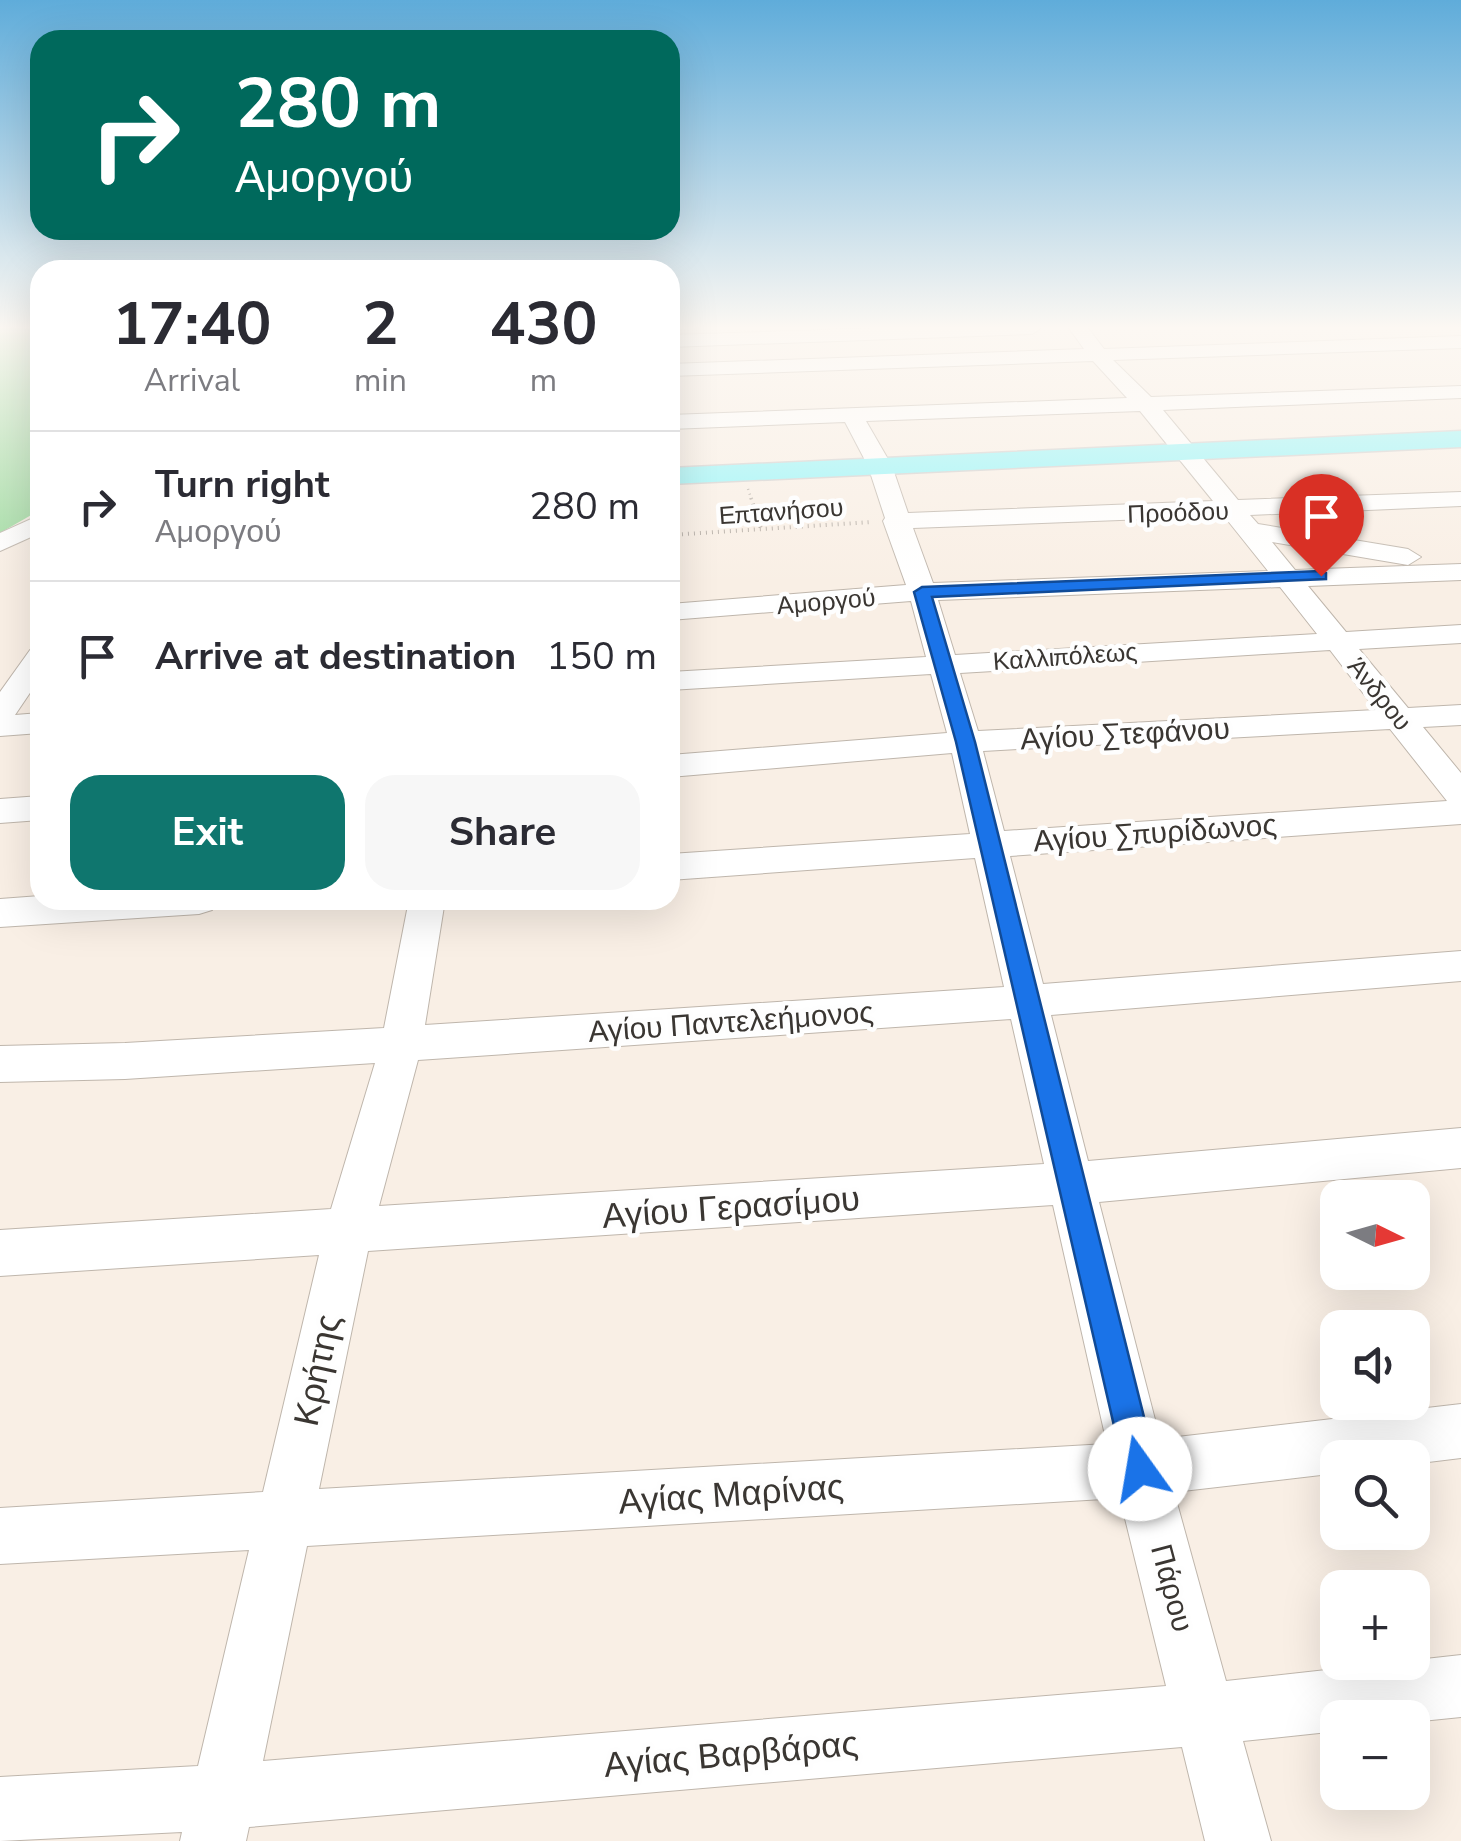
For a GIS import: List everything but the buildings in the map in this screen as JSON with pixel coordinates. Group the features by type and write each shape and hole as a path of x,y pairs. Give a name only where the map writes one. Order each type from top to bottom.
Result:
{"main road":[{"path":"680,475 1461,439"}],"street":[{"path":"842,414 908,414"},
{"name":"Άνδρου","path":"1154,414 1461,796"},
{"name":"Πάρου","path":"852,416 880,466 966,742 1140,1469 1238,1841"},
{"name":"Προόδου","path":"895,521 1240,520 1461,500"},
{"path":"1240,520 1461,568"},
{"path":"0,543 30,528"},
{"name":"Αμοργού","path":"680,611 922,592 1461,568"},
{"name":"Καλλιπόλεως","path":"680,680 1461,634"},
{"path":"0,662 30,659"},
{"path":"0,714 30,671"},
{"name":"Αγίου Στεφάνου","path":"680,765 966,742 1461,715"},
{"path":"0,726 30,724"},
{"path":"0,810 30,808"},
{"name":"Αγίου Σπυρίδωνος","path":"680,866 1461,812"},
{"path":"0,913 46,910"},
{"name":"Κρήτης","path":"218,1819 348,1232 402,1042 425,910"},
{"name":"Αγίου Παντελεήμονος","path":"0,1064 781,1021 1461,966"},
{"name":"Αγίου Γερασίμου","path":"0,1253 1074,1183 1461,1148"},
{"name":"Αγίας Μαρίνας","path":"0,1536 1140,1469 1461,1432"},
{"name":"Αγίας Βαρβάρας","path":"0,1810 218,1819 1461,1686"}],"path":[{"path":"743,472 761,529"},
{"name":"Επτανήσου","path":"680,534 895,521"}],"green space":[{"path":"0,414 30,414 30,516 0,533"}],"route":[{"path":"1140,1469 966,742 922,592 1321,576"}]}
